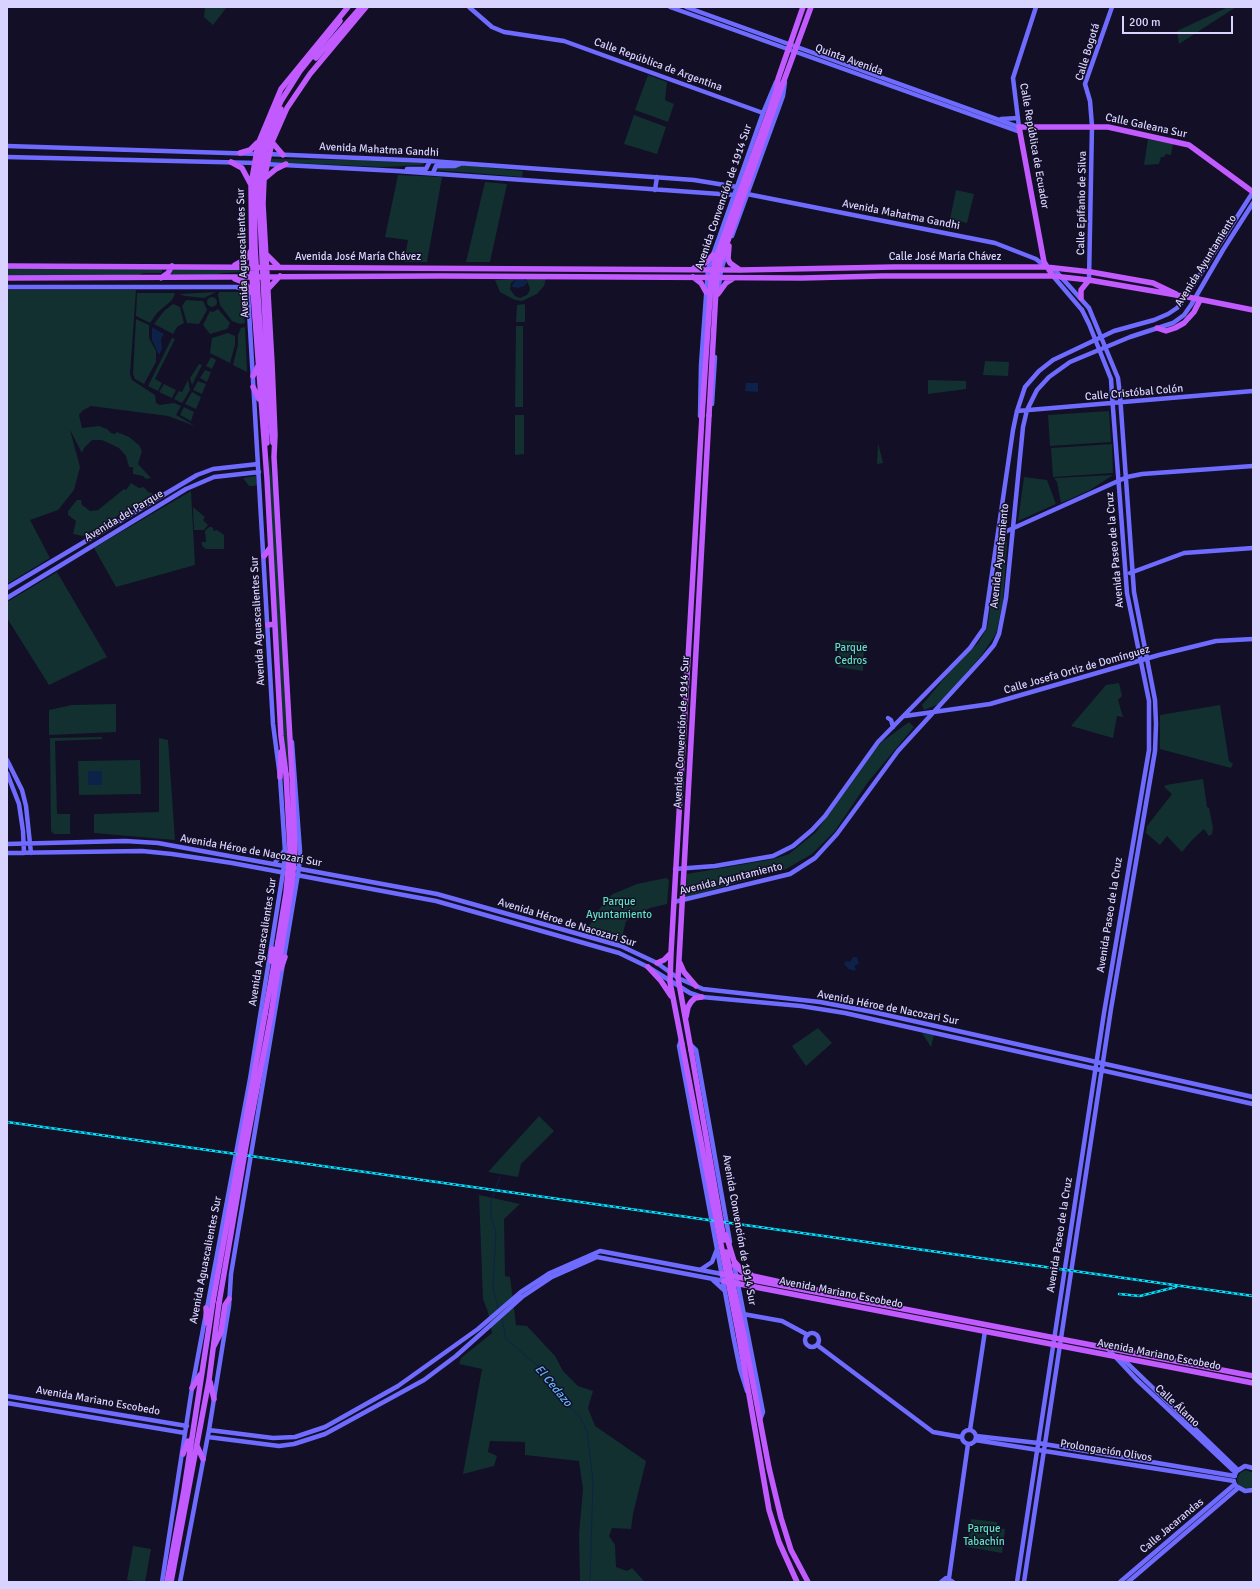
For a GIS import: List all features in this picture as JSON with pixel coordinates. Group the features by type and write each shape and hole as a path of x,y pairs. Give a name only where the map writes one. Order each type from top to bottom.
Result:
{"main road":[{"name":"Avenida Aguascalientes Sur","path":"289,774 281,736 264,556 253,387 250,194 255,154 260,138 281,89 348,7"},
{"name":"Avenida Aguascalientes Sur","path":"267,479 267,443 258,307 254,207 254,186 259,158 270,124 290,86 353,7"},
{"name":"Avenida Aguascalientes Sur","path":"180,1582 208,1437 245,1189 297,883 300,851 296,771 291,737 274,445 270,417 260,242 260,178 265,150 281,108 299,79 330,41 361,7"},
{"name":"Avenida Aguascalientes Sur","path":"274,445 275,435 263,195 266,164 270,148 287,108 303,82 366,7"},
{"name":"Calle República de Argentina","path":"469,7 492,27 498,30 564,41 763,113"},
{"name":"Quinta Avenida","path":"670,7 797,48 1000,120 1020,129"},
{"name":"Quinta Avenida","path":"686,7 790,46"},
{"name":"Avenida Convención de 1914 Sur","path":"797,1582 779,1542 773,1523 750,1395 748,1371 678,978 683,900 705,418 700,405 708,269 763,113 771,91 778,79 803,7"},
{"name":"Avenida Convención de 1914 Sur","path":"705,418 712,406 718,294 721,270 782,96 811,7"},
{"name":"Calle República de Ecuador","path":"1036,7 1013,78 1018,118 1046,267"},
{"name":"Calle Bogotá","path":"1092,126 1090,100 1085,84 1112,7"},
{"name":"Quinta Avenida","path":"797,48 1020,129"},
{"name":"Avenida Convención de 1914 Sur","path":"778,79 777,93 717,272 705,418 675,869 670,982 748,1371 760,1420 769,1468 781,1518 791,1550 808,1582"},
{"name":"Avenida Convención de 1914 Sur","path":"777,93 786,80"},
{"path":"1000,120 1018,118"},
{"name":"Calle Galeana Sur","path":"1020,129 1092,126 1108,127 1189,145 1253,192"},
{"name":"Calle Epifanio de Silva","path":"1089,280 1091,272 1092,126"},
{"path":"240,153 252,149 260,138"},
{"path":"258,144 260,148 264,150 270,148 283,155"},
{"name":"Avenida Mahatma Gandhi","path":"7,146 255,154 270,148 283,155 430,161 694,180 737,187 747,194"},
{"name":"Avenida Mahatma Gandhi","path":"7,157 286,164 655,190 734,195 747,194 995,243 1036,259 1046,267"},
{"path":"397,171 426,169 430,161"},
{"path":"231,162 237,164 244,171 251,185"},
{"path":"433,174 436,166 455,166 462,163"},
{"path":"264,180 272,171 286,164"},
{"path":"655,190 657,177"},
{"path":"250,194 257,189 261,191 263,195"},
{"name":"Avenida Ayuntamiento","path":"675,869 773,856 793,846 812,830 825,816 878,742 970,648 984,628 1017,411 1025,387 1039,371 1053,360 1114,331 1154,320 1177,308 1253,192"},
{"name":"Avenida Ayuntamiento","path":"674,902 787,875 815,858 837,834 898,751 994,645 1006,598 1023,427 1027,410 1038,390 1049,377 1070,362 1130,337 1173,323 1191,305 1253,203"},
{"path":"729,246 728,259 730,263 740,270"},
{"path":"232,266 246,259 251,247"},
{"path":"266,254 278,266"},
{"path":"689,269 705,263 713,255"},
{"name":"Avenida José María Chávez","path":"7,266 708,269"},
{"path":"154,286 156,279 166,275 172,266"},
{"name":"Calle José María Chávez","path":"708,269 1046,267 1091,272 1153,283 1180,296"},
{"name":"Avenida Paseo de la Cruz","path":"1024,1582 1103,1063 1155,751 1156,724 1155,700 1143,660 1127,593 1111,380 1082,310 1046,267"},
{"name":"Avenida Paseo de la Cruz","path":"1017,1582 1096,1068 1149,750 1149,701 1134,592 1127,478 1118,378 1089,308 1053,268"},
{"path":"802,278 805,273 820,272 826,269"},
{"name":"Avenida José María Chávez","path":"7,278 156,279 267,276 707,277"},
{"path":"268,289 280,276"},
{"path":"691,276 701,284 706,292"},
{"name":"Calle José María Chávez","path":"707,277 802,278 882,276 1061,276 1253,310"},
{"path":"228,278 245,283 250,289 251,297"},
{"path":"718,294 726,284 735,278"},
{"path":"136,279 137,287"},
{"path":"1081,298 1081,290 1084,284 1089,280"},
{"path":"7,287 239,287 245,290 251,297"},
{"name":"Avenida Aguascalientes Sur","path":"162,1582 192,1388 230,1186 272,949 284,872 285,851 280,777 273,724 270,548 267,479 255,321 251,297"},
{"path":"1157,328 1166,330 1175,328 1184,323 1194,312 1199,300"},
{"path":"255,321 264,318 270,328"},
{"path":"253,376 258,366"},
{"path":"253,387 261,404"},
{"name":"Calle Cristóbal Colón","path":"1017,411 1253,391"},
{"name":"Avenida del Parque","path":"7,588 197,475 213,469 258,464"},
{"path":"998,535 1127,478 1142,474 1253,466"},
{"name":"Avenida del Parque","path":"7,598 186,489 214,477 259,472"},
{"path":"264,556 270,548"},
{"path":"1126,574 1184,553 1253,548"},
{"name":"Calle Josefa Ortiz de Domínguez","path":"905,716 936,710 990,704 1143,660 1216,641 1253,639"},
{"path":"888,718 893,727"},
{"path":"280,777 281,736"},
{"name":"Avenida Aguascalientes Sur","path":"172,1582 186,1490 192,1432 208,1332 216,1302 280,943 290,849 289,774 291,737"},
{"path":"7,760 22,790 27,810 31,853"},
{"path":"7,773 19,804 24,853"},
{"name":"Avenida Héroe de Nacozari Sur","path":"7,844 125,841 158,843 437,894 621,946 657,963 678,978 703,989 820,1002 873,1012 1253,1097"},
{"path":"274,864 282,855 284,844"},
{"name":"Avenida Héroe de Nacozari Sur","path":"7,854 142,851 232,862 436,900 612,951 648,967 670,982 702,997 801,1006 845,1013 1253,1104"},
{"path":"285,851 287,854 294,856 300,851"},
{"path":"282,882 288,877 295,879 297,883"},
{"path":"436,900 440,898 453,901 456,900"},
{"path":"272,949 275,976"},
{"path":"657,963 664,960 671,954"},
{"path":"275,976 285,957"},
{"path":"679,960 684,972 696,986"},
{"path":"648,967 661,981 673,1001"},
{"path":"685,1021 688,1007 691,1002 695,998 702,997"},
{"name":"Avenida Convención de 1914 Sur","path":"682,1041 679,1046 709,1198 740,1369 745,1387 750,1395"},
{"name":"Avenida Convención de 1914 Sur","path":"691,1047 696,1050 723,1195 743,1314 763,1412 760,1420"},
{"path":"230,1186 245,1189"},
{"path":"709,1198 718,1200 723,1195"},
{"path":"721,1224 734,1261 745,1272 764,1279 837,1296"},
{"path":"715,1231 722,1232 728,1228"},
{"path":"717,1242 721,1236 730,1239"},
{"path":"700,1270 712,1262 718,1248"},
{"name":"Avenida Mariano Escobedo","path":"209,1430 267,1438 295,1438 325,1427 392,1390 413,1376 495,1317 550,1273 600,1251 722,1274 737,1281 869,1305 1054,1342"},
{"name":"Avenida Mariano Escobedo","path":"522,1294 552,1277 597,1257 724,1281 756,1281 837,1296 869,1305 985,1331 1116,1350 1253,1376"},
{"path":"734,1265 744,1275 756,1281"},
{"path":"710,1278 720,1284 726,1294"},
{"path":"213,1348 219,1340 225,1305 229,1300"},
{"name":"Avenida Aguascalientes Sur","path":"167,1582 186,1490 197,1446 209,1380 216,1302"},
{"path":"206,1308 208,1332"},
{"path":"743,1314 782,1321 808,1335 817,1335 819,1339 817,1345"},
{"name":"Avenida Mariano Escobedo","path":"208,1437 268,1446 294,1444 325,1434 413,1387 456,1356 495,1317"},
{"path":"970,1430 985,1331"},
{"path":"808,1335 805,1339 807,1345 812,1347 817,1345"},
{"name":"Avenida Mariano Escobedo","path":"1061,1343 1121,1358 1253,1383"},
{"path":"817,1345 933,1432 961,1437"},
{"name":"Calle Álamo","path":"1108,1349 1113,1356 1236,1473"},
{"name":"Calle Álamo","path":"1116,1350 1121,1358 1236,1473"},
{"path":"1244,1374 1253,1379"},
{"path":"192,1388 201,1375"},
{"path":"209,1380 214,1399"},
{"name":"Avenida Mariano Escobedo","path":"7,1396 187,1426"},
{"name":"Avenida Mariano Escobedo","path":"7,1403 186,1433"},
{"path":"168,1430 169,1423"},
{"path":"949,1578 968,1444 975,1438 974,1432 970,1430 965,1430 961,1437"},
{"path":"183,1454 192,1432"},
{"path":"961,1437 962,1441 968,1444"},
{"name":"Prolongación Olivos","path":"975,1438 1038,1443 1045,1447 1236,1484 1245,1491 1253,1490"},
{"name":"Prolongación Olivos","path":"975,1438 1037,1449 1045,1447"},
{"path":"197,1446 203,1459"},
{"name":"Prolongación Olivos","path":"1090,1455 1236,1473 1245,1466 1253,1468"},
{"path":"1178,1472 1180,1467"},
{"path":"1236,1473 1236,1484"},
{"name":"Calle Jacarandas","path":"1120,1582 1236,1484"},
{"name":"Calle Jacarandas","path":"1128,1582 1236,1484"},
{"path":"941,1582 944,1579 949,1578"},
{"path":"949,1578 954,1582"}],"green space":[{"path":"205,7 227,7 213,25 204,17"},
{"path":"1228,7 1236,7 1179,44 1177,31"},
{"path":"648,75 667,82 665,100 674,104 668,122 635,110"},
{"path":"634,115 666,127 657,154 624,144"},
{"path":"1148,139 1173,144 1171,155 1166,154 1164,157 1161,157 1159,164 1144,165"},
{"path":"270,160 359,160 425,163 422,165 383,167 271,162"},
{"path":"461,165 523,171 522,177 437,170 438,168"},
{"path":"398,175 442,177 427,262 404,262 408,240 385,237"},
{"path":"485,182 507,184 490,262 466,262"},
{"path":"956,190 974,194 967,223 950,219"},
{"path":"174,267 245,268 246,272 223,273 201,277 168,278"},
{"path":"7,268 162,269 162,273 144,273 133,277 7,277"},
{"path":"546,278 544,286 537,294 522,301 515,300 500,292 495,280 516,279 511,283 510,289 515,296 520,298 527,295 529,292 530,288 526,279"},
{"path":"7,290 136,290 130,374 132,380 155,395 156,403 160,405 174,403 181,406 176,415 195,426 168,416 91,406 82,411 79,415 82,428 99,426 107,429 111,433 115,434 117,432 129,437 139,445 142,451 138,464 151,478 146,479 143,476 133,474 133,467 129,467 126,456 119,448 102,440 92,440 84,448 82,453 70,430 80,467 74,490 58,510 30,520 50,558 7,584"},
{"path":"216,292 204,298 179,294"},
{"path":"219,292 238,292 242,295 245,323 240,324 232,321 220,305 218,295"},
{"path":"137,293 175,294 172,300 157,313 150,323 136,316"},
{"path":"210,297 214,297 216,298 216,306 210,307 207,304 207,300"},
{"path":"186,300 203,301 207,310 199,324 187,323 182,306"},
{"path":"173,304 180,307 184,323 177,327 173,334 154,324 164,311"},
{"path":"525,304 525,322 516,322 517,305"},
{"path":"218,309 230,323 227,329 210,334 203,325 210,311 213,312"},
{"path":"136,319 149,325 149,338 156,351 156,362 144,384 135,379 133,374"},
{"path":"516,326 523,326 523,407 515,407"},
{"path":"245,327 247,372 233,365 238,345 238,335 241,328"},
{"path":"228,333 235,336 235,345 230,363 210,353 212,338"},
{"path":"172,338 175,339 155,379 162,383 158,391 148,386"},
{"path":"211,357 216,360 212,369 206,366"},
{"path":"985,361 1009,362 1008,376 983,375"},
{"path":"199,364 202,365 192,385 190,378"},
{"path":"205,370 211,372 207,382 200,378"},
{"path":"188,380 190,390 182,403 174,399 179,391 182,392"},
{"path":"928,380 966,381 966,389 928,394"},
{"path":"198,381 206,384 202,394 193,390"},
{"path":"164,384 176,390 172,398 159,392"},
{"path":"192,392 201,397 196,409 185,404"},
{"path":"184,407 194,412 191,421 180,415"},
{"path":"1109,411 1111,442 1050,446 1048,415"},
{"path":"515,415 524,415 524,454 515,455"},
{"path":"878,443 883,463 877,464"},
{"path":"1112,444 1113,473 1053,477 1051,448"},
{"path":"269,454 274,492 289,774 284,738 269,492"},
{"path":"1113,475 1090,490 1061,503 1057,482 1054,478"},
{"path":"256,476 257,485 253,486 249,486 243,478"},
{"path":"1024,477 1047,480 1056,504 1018,521"},
{"path":"131,483 139,488 144,487 148,492 154,495 83,536 73,534 76,521 68,515 68,511 77,500 81,500 82,505 90,511 98,510 124,489 126,490"},
{"path":"191,491 195,565 116,587 94,548"},
{"path":"193,507 205,517 203,520 208,525 204,530 194,530"},
{"path":"209,527 212,527 214,531 217,530 224,535 224,549 206,549 202,546 202,542 206,542 205,531"},
{"path":"1004,539 1007,542 1003,601 996,634 981,656 939,704 924,710 922,705 952,669 978,643 987,628 1001,543"},
{"path":"57,572 107,657 49,685 7,618 7,602"},
{"name":"Parque Cedros","path":"840,640 864,642 863,671 838,667"},
{"path":"1119,683 1122,696 1118,700 1123,717 1117,716 1113,738 1071,726 1106,685"},
{"path":"116,704 116,732 49,735 49,710 72,705"},
{"path":"1220,705 1229,761 1233,764 1231,768 1160,749 1160,715"},
{"path":"909,722 914,727 868,782 835,831 812,854 786,869 686,897 687,874 774,859 789,854 816,832 872,752 883,741"},
{"path":"101,737 103,739 55,741 57,814 70,814 70,834 54,834 51,831 50,738"},
{"path":"159,738 168,740 175,840 94,833 94,814 159,812"},
{"path":"140,760 141,794 79,795 78,761"},
{"path":"1203,779 1207,807 1209,808 1213,828 1212,834 1209,836 1204,829 1182,852 1167,836 1160,845 1146,833 1147,826 1172,794 1164,787 1166,785"},
{"name":"Parque Ayuntamiento","path":"666,878 669,880 667,904 650,908 626,921 621,941 589,932 588,928 605,900 613,894 637,884"},
{"path":"818,1028 832,1043 806,1066 792,1046"},
{"path":"922,1033 934,1035 931,1047"},
{"path":"539,1116 554,1131 521,1164 518,1177 488,1172"},
{"path":"479,1195 520,1204 504,1219 505,1276 510,1277 516,1325 527,1326 555,1356 563,1371 578,1386 593,1391 588,1408 595,1426 646,1461 633,1514 631,1529 612,1528 609,1536 615,1545 616,1567 627,1571 632,1568 645,1582 580,1582 579,1534 583,1489 579,1461 525,1455 525,1442 490,1441 488,1452 497,1456 494,1466 463,1474 482,1369 459,1364 461,1358 492,1333 488,1312 483,1299"},
{"path":"1246,1470 1253,1473 1253,1487 1245,1490 1238,1485 1237,1479 1240,1473"},
{"name":"Parque Tabachín","path":"971,1519 997,1522 997,1528 1005,1529 1002,1553 967,1547"},
{"path":"133,1546 151,1549 145,1582 127,1580"}],"water":[{"path":"522,278 528,282 524,286 518,288 511,287 516,279"},
{"path":"152,327 164,334 161,339 162,349 159,355 152,340"},
{"path":"746,383 758,383 758,392 745,391"},
{"path":"88,771 102,771 102,785 88,785"},
{"path":"853,957 857,957 859,964 854,966 856,969 854,971 849,969 844,964 846,961 850,962"}],"waterway":[{"name":"El Cedazo","path":"498,1309 493,1287 496,1231 491,1218 491,1201 500,1177"},
{"name":"El Cedazo","path":"502,1318 506,1339 544,1371 554,1390 580,1417 587,1431 593,1481 590,1582"}],"railway":[{"path":"7,1122 1253,1296"},
{"path":"1119,1294 1140,1296 1176,1287"}]}
